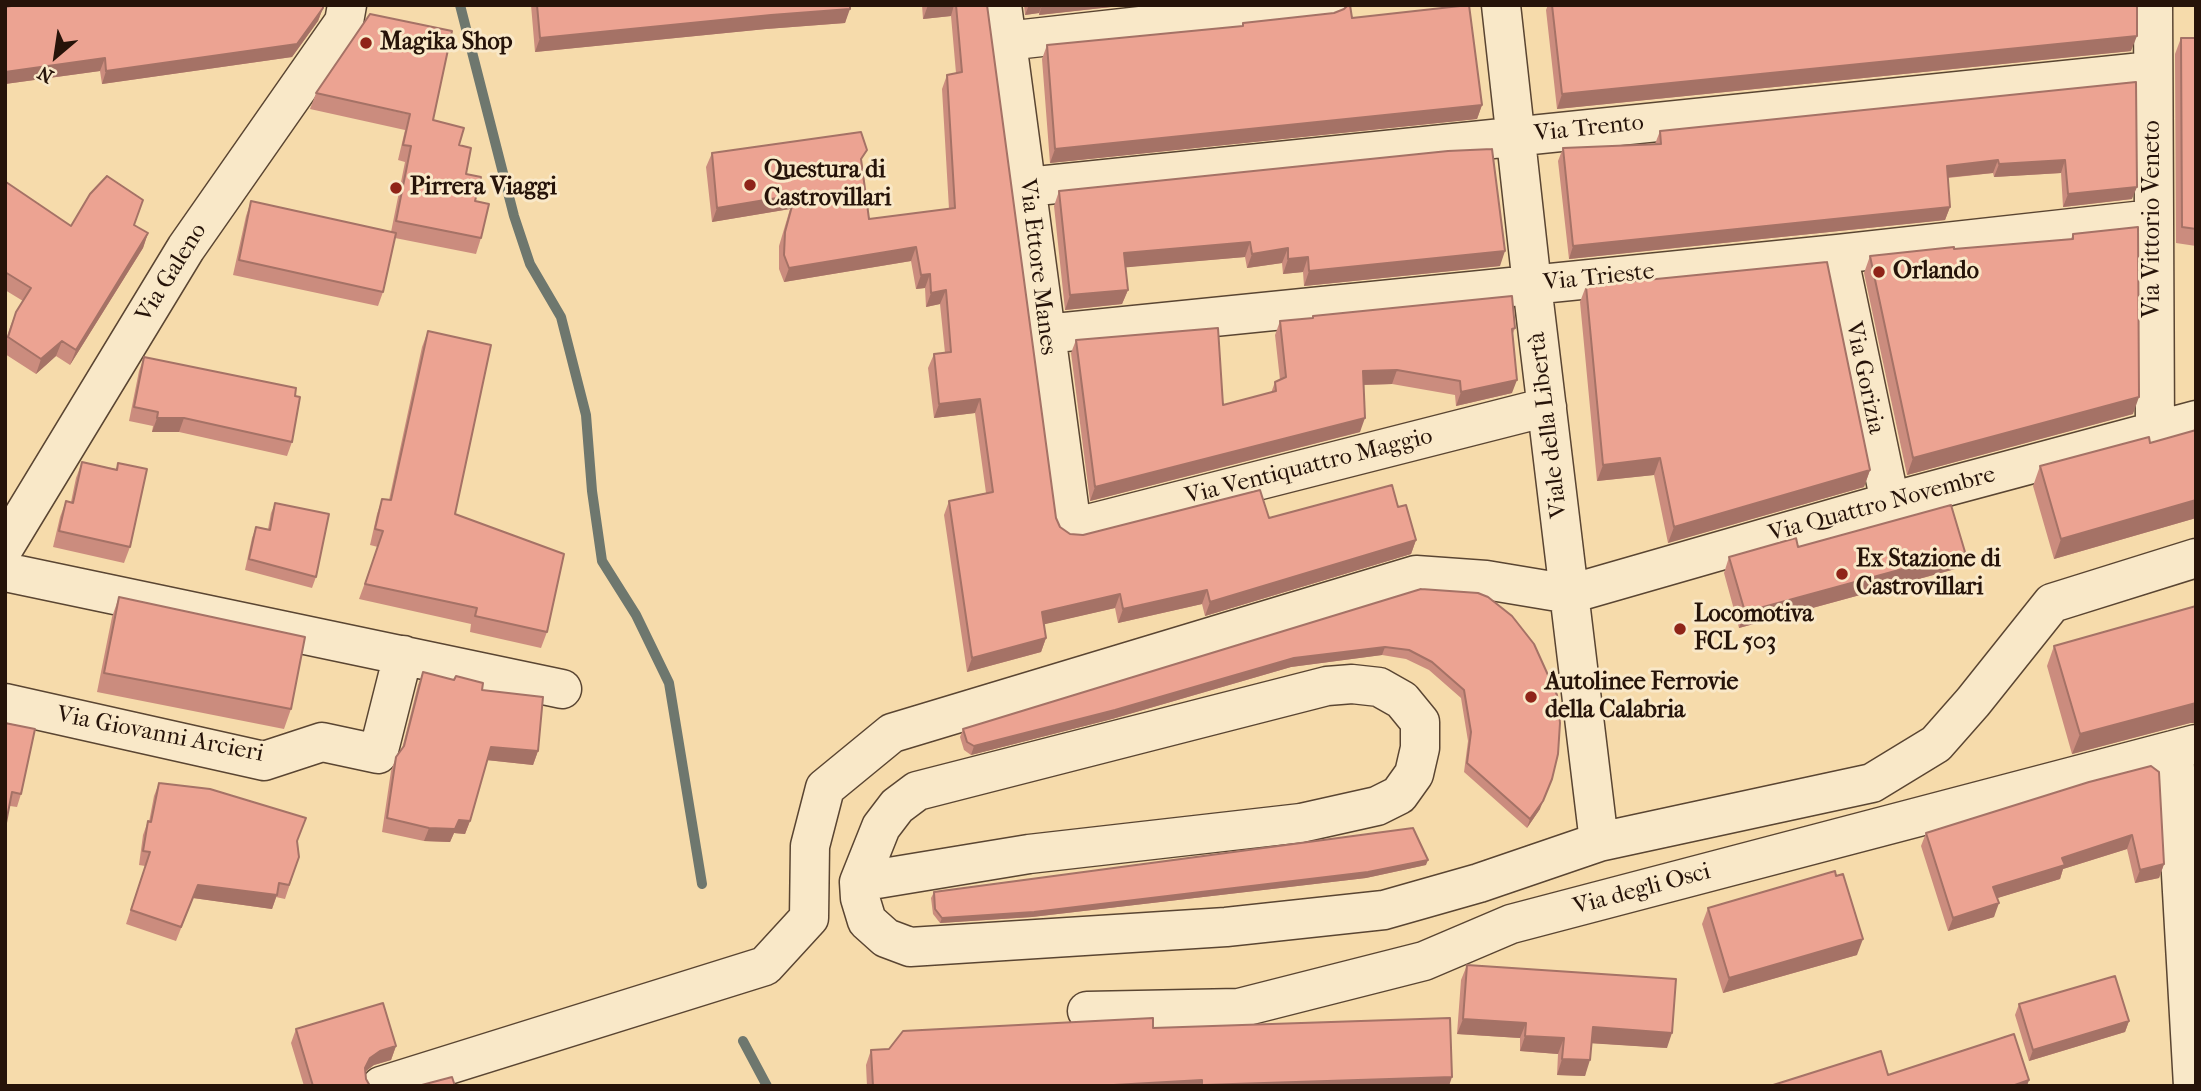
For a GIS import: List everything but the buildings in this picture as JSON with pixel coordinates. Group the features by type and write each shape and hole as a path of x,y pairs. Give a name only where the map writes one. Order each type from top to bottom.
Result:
{"street":[{"name":"Via Galeno","path":"5,546 186,248 344,22 347,5"},
{"path":"1004,23 1326,5"},
{"name":"Viale della Libertà","path":"1501,5 1599,842"},
{"name":"Via Vittorio Veneto","path":"2153,5 2155,432"},
{"name":"Via Ettore Manes","path":"1004,23 1072,528"},
{"name":"Via Trento","path":"1027,187 2152,71"},
{"name":"Via Trieste","path":"1045,334 1838,254 2153,219"},
{"name":"Via Gorizia","path":"1838,254 1890,502"},
{"name":"Via Ventiquattro Maggio","path":"1072,528 1547,407"},
{"name":"Via Quattro Novembre","path":"1570,594 1890,502 2196,420"},
{"path":"859,882 1029,854 1301,823 1377,806 1399,795 1414,774 1420,748 1420,722 1402,700 1379,687 1352,684 1327,686 917,790 897,806 881,827 859,882 860,898 867,922 886,938 910,947 1226,927 1384,910 1479,883 1599,842 1872,783 1937,744 2052,603 2196,558"},
{"path":"5,572 562,689"},
{"path":"381,1086 765,967 809,918 810,846 825,788 892,733 1416,575 1486,580 1570,594"},
{"name":"Via Giovanni Arcieri","path":"5,703 264,761 322,741 378,754 403,655"},
{"path":"2185,747 2193,1086"},
{"name":"Via degli Osci","path":"1087,1011 1239,1008 1424,961 1511,924 2185,747"}],"waterway":[{"path":"460,5 514,216 530,264 561,317 586,415 592,491 602,561 636,615 669,683 702,884"},
{"path":"743,1041 767,1086"}],"place":[{"name":"Magika Shop","path":"366,43"},
{"name":"Questura di Castrovillari","path":"750,185"},
{"name":"Pirrera Viaggi","path":"396,188"},
{"name":"Orlando","path":"1879,272"},
{"name":"Ex Stazione di Castrovillari","path":"1842,574"},
{"name":"Locomotiva FCL 503","path":"1680,629"},
{"name":"Autolinee Ferrovie della Calabria","path":"1531,697"}]}
